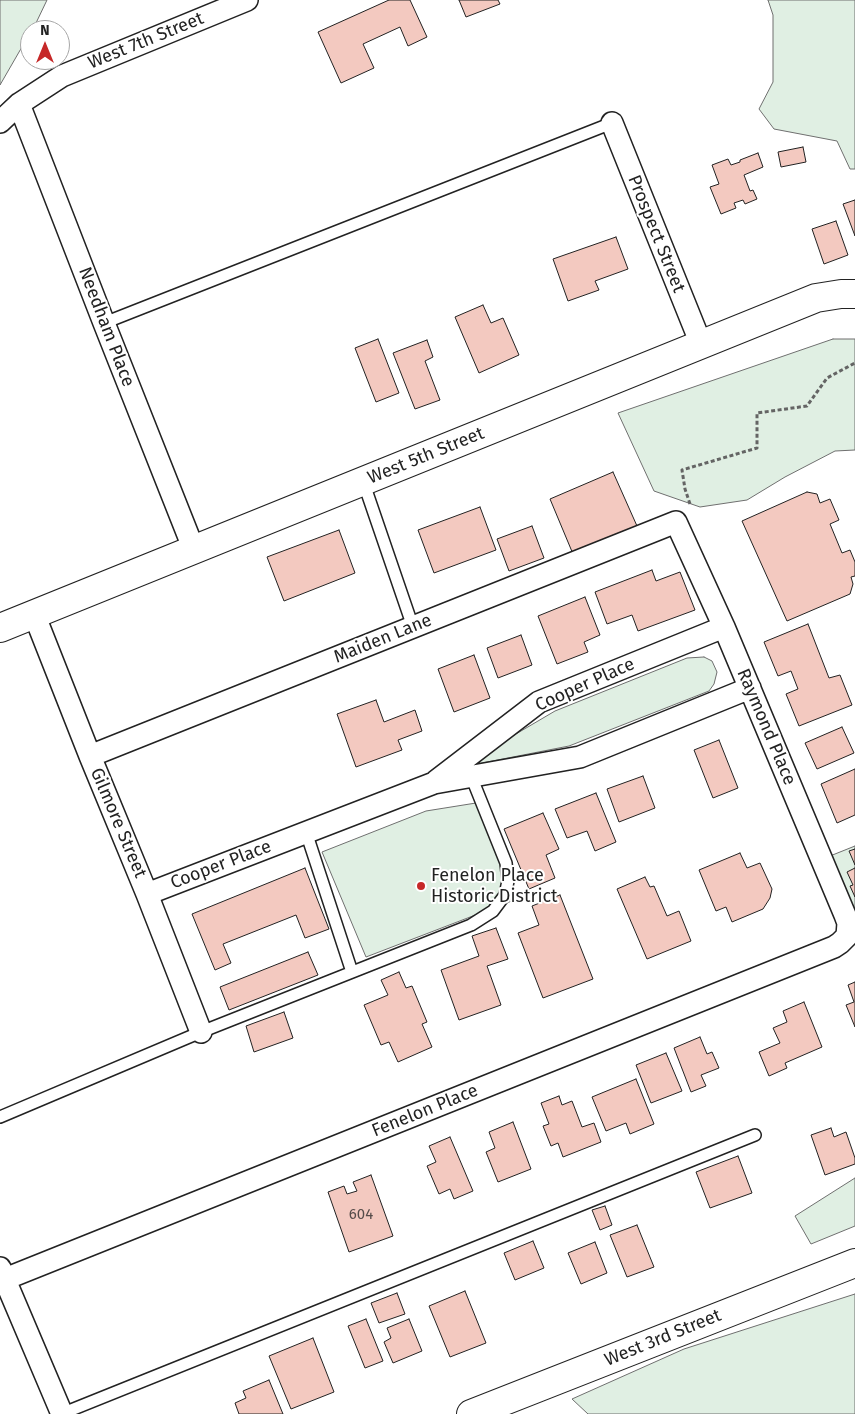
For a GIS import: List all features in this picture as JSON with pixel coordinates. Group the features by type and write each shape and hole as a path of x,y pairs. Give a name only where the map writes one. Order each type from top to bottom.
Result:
{"street":[{"name":"West 7th Street","path":"0,122 20,104 62,76 247,0"},
{"name":"Needham Place","path":"20,104 194,550"},
{"name":"Prospect Street","path":"612,123 701,344"},
{"name":"West 5th Street","path":"0,628 816,298 855,294"},
{"name":"Maiden Lane","path":"90,756 676,522"},
{"name":"Raymond Place","path":"676,522 724,627 845,915 848,923 846,936"},
{"name":"Gilmore Street","path":"34,614 90,756 148,894 201,1032"},
{"name":"Cooper Place","path":"434,783 539,702 724,627"},
{"name":"Cooper Place","path":"148,894 434,783 580,758 750,688"},
{"name":"Fenelon Place","path":"2,1276 834,947 846,936"},
{"name":"West 3rd Street","path":"471,1414 855,1263"},
{"path":"2,1276 62,1414"}],"lane":[{"path":"104,323 612,123"},
{"path":"363,481 412,627"},
{"path":"0,1117 201,1032 471,924 493,912 505,895 508,881 506,863 471,776"},
{"path":"306,832 352,972"},
{"path":"62,1414 755,1135"}],"path":[{"path":"690,506 682,470 757,448 757,413 807,406 827,378 855,363"}],"green space":[{"path":"0,0 47,0 37,20 20,20 20,50 0,85"},
{"path":"768,0 855,0 855,169 850,169 837,141 774,129 759,109 773,82 773,15"},
{"path":"833,339 855,339 855,450 835,451 785,477 747,500 700,507 654,491 618,413"},
{"path":"704,657 712,661 717,672 714,684 709,691 569,746 472,765 470,761 555,711 687,658"},
{"path":"476,803 517,899 366,957 322,852 426,811"},
{"path":"855,846 855,916 830,856"},
{"path":"855,1178 855,1226 811,1244 795,1216"},
{"path":"855,1294 855,1414 588,1414 572,1399 684,1349"}],"building":[{"path":"389,0 410,0 427,37 408,46 400,27 363,44 374,68 341,83 318,32"},
{"path":"459,0 498,0 500,4 466,17"},
{"path":"803,147 806,162 781,167 778,152"},
{"path":"758,153 763,167 744,175 750,191 753,190 757,199 745,204 743,200 734,203 736,208 721,214 710,187 719,184 712,165 728,159 731,165"},
{"path":"855,200 855,236 843,204"},
{"path":"836,221 848,255 824,264 812,229"},
{"path":"616,237 628,269 595,281 599,290 568,301 553,259"},
{"path":"483,305 491,323 503,318 519,355 479,373 455,317"},
{"path":"378,339 399,393 376,402 355,348"},
{"path":"427,340 433,357 425,361 440,400 415,409 393,353"},
{"path":"613,472 637,526 573,554 550,499"},
{"path":"807,492 817,494 820,503 830,499 839,520 830,524 842,553 850,550 855,562 855,576 851,577 853,584 850,594 787,621 742,521"},
{"path":"480,507 496,550 434,573 418,530"},
{"path":"532,526 544,558 509,571 497,539"},
{"path":"339,530 355,573 284,601 267,557"},
{"path":"652,570 656,581 680,572 695,610 638,631 632,615 607,624 595,592"},
{"path":"585,597 600,635 584,642 588,652 557,664 538,616"},
{"path":"808,624 829,678 840,675 852,705 799,726 786,694 798,689 791,671 778,676 764,642"},
{"path":"521,635 532,665 498,678 487,648"},
{"path":"474,655 490,698 454,712 438,669"},
{"path":"376,700 384,722 415,710 422,731 398,740 402,750 356,767 337,714"},
{"path":"842,727 854,753 817,769 805,743"},
{"path":"719,740 738,788 713,798 694,750"},
{"path":"855,769 855,815 837,823 821,784"},
{"path":"643,776 655,808 619,822 607,789"},
{"path":"596,793 616,842 595,851 587,831 567,838 555,809"},
{"path":"543,813 559,849 546,855 555,878 529,889 504,829"},
{"path":"855,849 855,865 849,851"},
{"path":"740,853 747,868 760,863 772,889 770,898 763,909 732,922 726,907 716,911 699,870"},
{"path":"305,868 329,929 305,938 296,915 223,944 231,963 215,970 192,914"},
{"path":"855,868 855,897 850,886 853,885 847,872"},
{"path":"645,877 650,887 654,886 667,916 679,911 691,941 647,959 617,889"},
{"path":"560,895 593,979 543,998 518,933 539,925 532,906"},
{"path":"496,928 508,959 487,966 501,1005 459,1020 441,970 479,956 472,936"},
{"path":"308,952 318,975 229,1010 220,987"},
{"path":"399,972 406,988 412,986 427,1022 422,1024 432,1047 398,1062 389,1042 381,1045 364,1005 388,995 381,980"},
{"path":"855,982 855,1027 846,1005 854,1002 848,985"},
{"path":"804,1002 822,1047 785,1063 787,1068 769,1076 759,1052 780,1043 773,1028 787,1022 783,1011"},
{"path":"284,1012 293,1038 254,1052 246,1026"},
{"path":"700,1037 707,1054 712,1052 719,1068 701,1075 706,1086 691,1092 674,1048"},
{"path":"666,1053 682,1091 651,1103 636,1065"},
{"path":"636,1079 654,1124 630,1134 626,1123 606,1131 592,1097"},
{"path":"559,1096 562,1105 572,1101 582,1127 594,1123 601,1142 563,1157 558,1143 551,1146 543,1126 549,1124 541,1103"},
{"path":"513,1122 531,1169 498,1182 486,1152 495,1148 489,1132"},
{"path":"831,1128 834,1137 846,1132 855,1158 855,1164 825,1175 811,1135"},
{"path":"450,1137 473,1191 454,1199 450,1189 439,1194 427,1166 436,1162 429,1146"},
{"path":"738,1156 752,1193 710,1208 696,1172"},
{"path":"371,1175 393,1236 349,1252 328,1192 344,1186 347,1194 357,1191 353,1182"},
{"path":"605,1206 612,1225 600,1230 592,1210"},
{"path":"637,1225 654,1267 627,1277 610,1235"},
{"path":"533,1241 544,1268 515,1280 504,1253"},
{"path":"595,1242 607,1273 581,1284 568,1253"},
{"path":"465,1291 486,1343 450,1357 429,1306"},
{"path":"397,1293 405,1314 379,1323 371,1303"},
{"path":"366,1319 383,1361 365,1368 348,1326"},
{"path":"409,1319 422,1351 393,1363 384,1342 391,1338 387,1328"},
{"path":"313,1338 334,1392 291,1409 269,1356"},
{"path":"269,1380 283,1414 239,1414 235,1403 246,1398 243,1391"}],"place":[{"name":"Fenelon Place Historic District","path":"421,886"}]}
